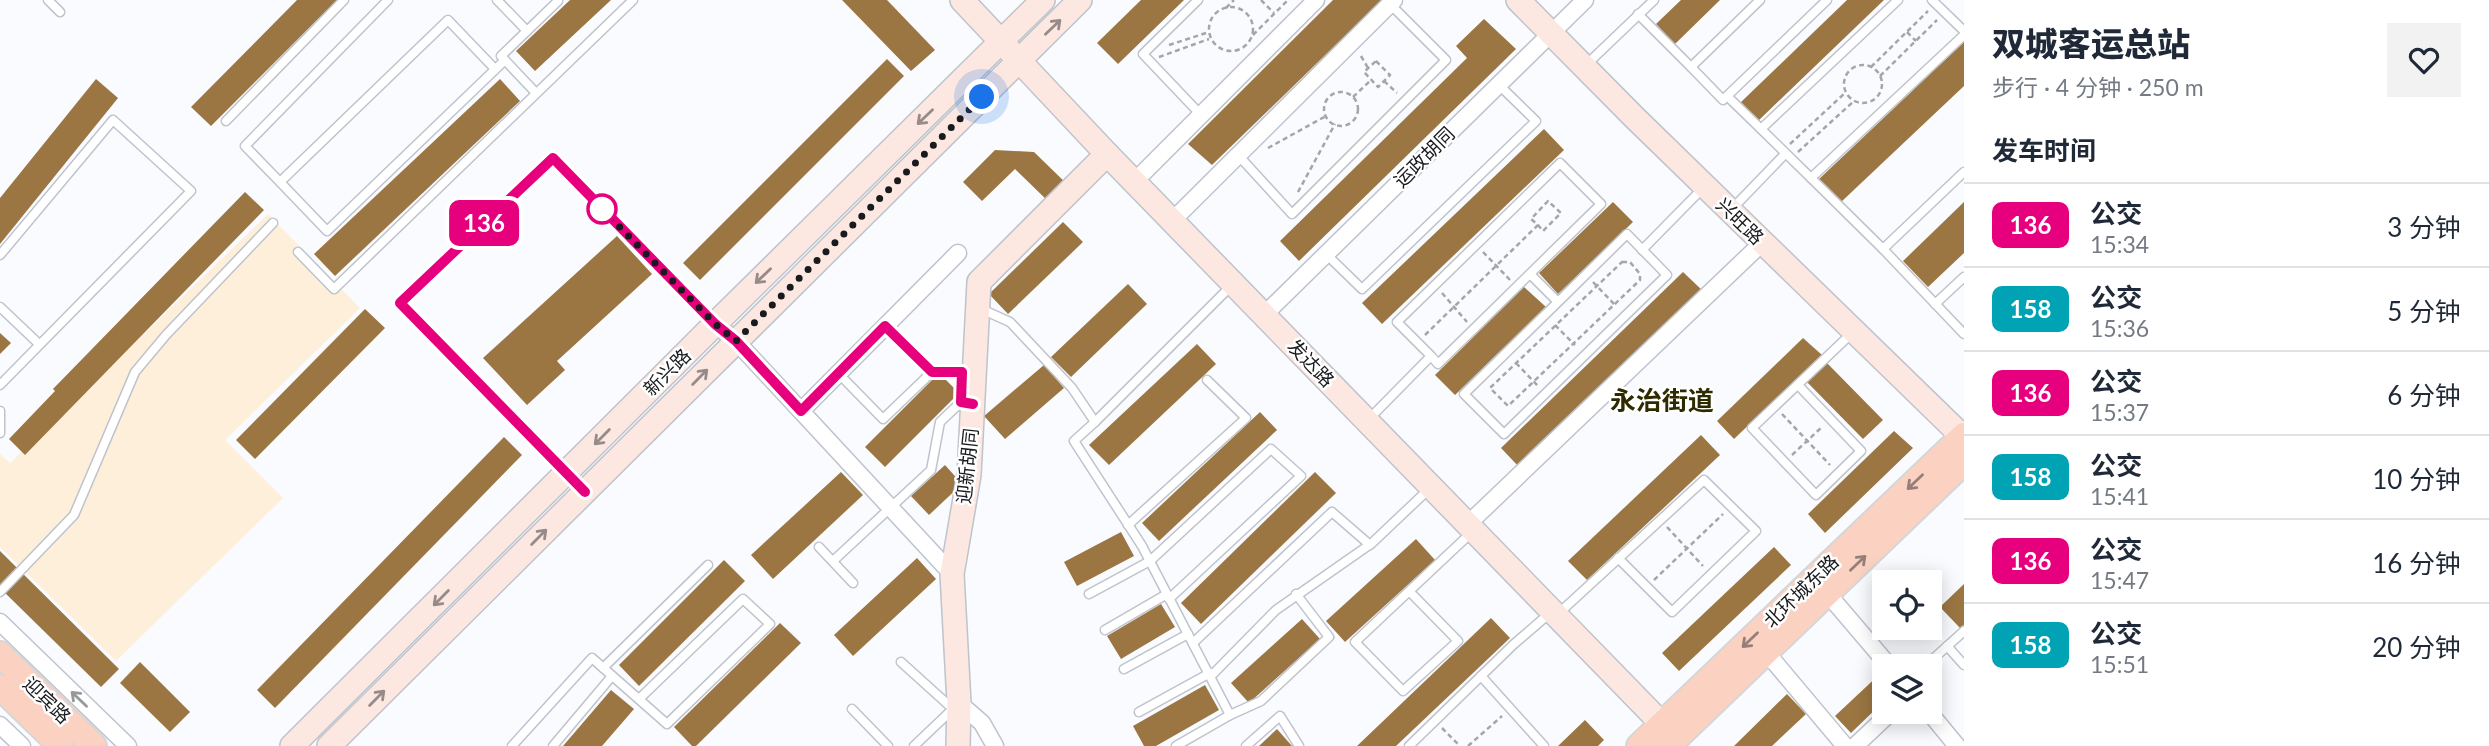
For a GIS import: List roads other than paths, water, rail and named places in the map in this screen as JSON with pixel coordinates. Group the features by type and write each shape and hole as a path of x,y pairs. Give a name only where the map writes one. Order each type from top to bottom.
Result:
{"main road":[{"name":"北环城东路","path":"1639,746 1665,735 1766,652 1827,593 1963,443"},
{"name":"北环城东路","path":"1665,735 1963,443"},
{"name":"迎宾路","path":"0,654 94,746"},
{"name":"迎宾路","path":"0,687 61,746"}],"street":[{"name":"发达路","path":"962,0 1107,154 1554,613 1665,735"},
{"name":"新兴路","path":"292,746 1043,0"},
{"name":"新兴路","path":"329,746 1080,0"},
{"path":"1134,181 1316,0"},
{"name":"兴旺路","path":"1518,0 1963,443"},
{"name":"运政胡同","path":"1264,315 1585,0"},
{"path":"1172,221 1241,158 1392,2"},
{"name":"迎新胡同","path":"958,746 952,575 969,475 967,403 979,282 1107,154"},
{"path":"1471,527 1762,243"},
{"path":"801,411 957,253"},
{"path":"715,324 736,341 952,575"},
{"path":"1827,593 1879,654"},
{"path":"0,622 128,746"},
{"path":"1766,652 1845,746"},
{"path":"956,706 982,723 995,746"},
{"path":"1855,746 1878,724"},
{"path":"1938,724 1957,746"},
{"path":"0,725 22,746"}],"lane":[{"path":"48,0 60,12"},
{"path":"226,121 344,0"},
{"path":"388,0 245,146 327,231 505,61"},
{"path":"497,0 527,32"},
{"path":"537,93 501,56 558,1 556,0"},
{"path":"298,252 334,289 633,0"},
{"path":"1198,0 1146,57 1201,115"},
{"path":"1584,67 1654,0"},
{"path":"1691,67 1760,0"},
{"path":"1638,14 1723,100 1826,0"},
{"path":"1761,129 1898,0"},
{"path":"1241,158 1292,214 1446,60 1392,2"},
{"path":"1811,178 1964,33 1934,2"},
{"path":"280,182 448,20 495,69"},
{"path":"1326,254 1362,289 1536,121 1498,84"},
{"path":"1727,96 1964,334"},
{"path":"0,255 113,120 191,191 0,385"},
{"path":"1730,211 1786,155"},
{"path":"585,492 400,303 553,158 715,324"},
{"path":"1560,163 1601,204 1530,274 1438,364 1398,322 1560,163"},
{"path":"1882,249 1964,172"},
{"path":"1642,250 1705,186"},
{"path":"0,592 74,515 135,372 166,335 274,223"},
{"path":"1627,234 1642,250 1667,275 1504,434 1464,394 1627,234"},
{"path":"1530,274 1558,302"},
{"path":"1936,304 1964,276"},
{"path":"1230,715 1150,561 1074,441 1233,283"},
{"path":"0,307 39,344"},
{"path":"978,308 1010,322 1072,388 1095,422"},
{"path":"885,326 932,372"},
{"path":"1798,385 1861,451 1816,495 1752,428 1853,332"},
{"path":"1367,421 1431,356"},
{"path":"833,561 931,470 940,422 967,403 962,372 932,372 883,419 838,373"},
{"path":"1128,525 1246,418 1208,380"},
{"path":"0,411 0,433"},
{"path":"1089,594 1150,561 1271,449 1301,476 1168,597 1105,629"},
{"path":"1409,746 1481,676 1704,480 1756,531 1672,612 1618,558"},
{"path":"1139,712 1211,675 1276,610 1370,545 1432,487"},
{"path":"1193,643 1332,512 1370,545"},
{"path":"1409,591 1458,640 1403,691 1355,642 1471,527"},
{"path":"819,547 853,583"},
{"path":"603,668 708,565"},
{"path":"1176,746 1230,715 1261,701 1329,636 1296,594"},
{"path":"512,746 592,658 667,724 769,624 743,598 639,699"},
{"path":"1938,654 1964,631"},
{"path":"1124,669 1188,634"},
{"path":"1947,646 1964,665"},
{"path":"901,662 956,706 914,746"},
{"path":"553,746 612,676"},
{"path":"1481,676 1544,746"},
{"path":"852,709 888,746"},
{"path":"1246,746 1280,716 1299,746"}],"district":[{"name":"永治街道","path":"1662,401"}]}
